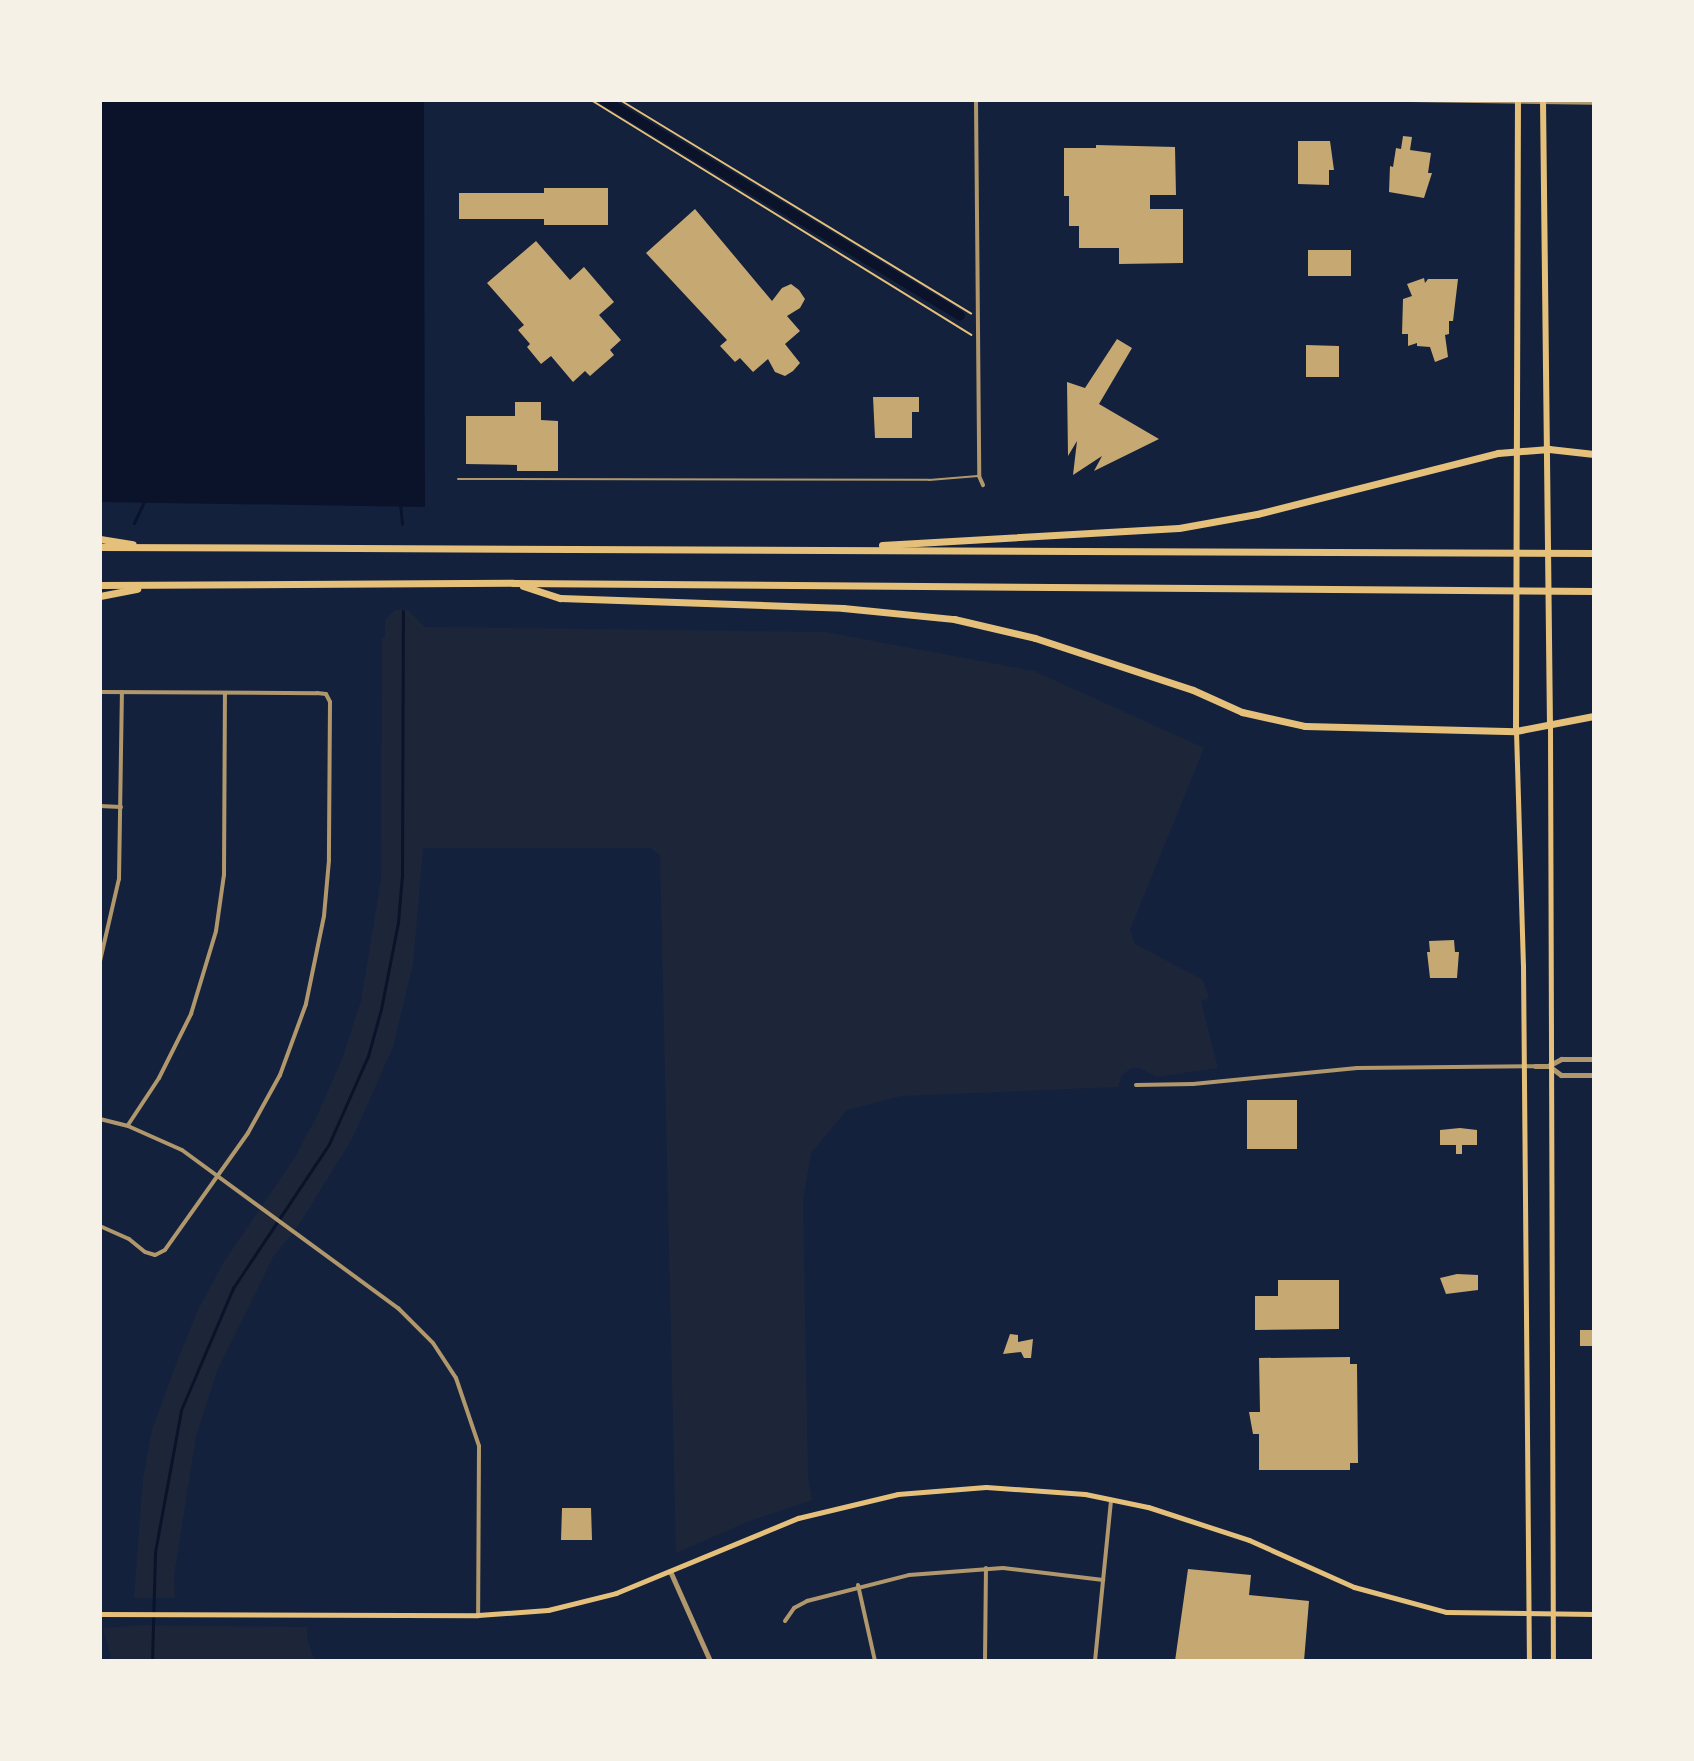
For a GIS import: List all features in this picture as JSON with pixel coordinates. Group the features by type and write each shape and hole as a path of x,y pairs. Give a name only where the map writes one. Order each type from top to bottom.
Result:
{"highway":[{"path":"823,549 1179,528 1257,514 1515,452 1549,449 1594,454"},
{"path":"100,539 155,547"},
{"path":"100,547 1594,553"},
{"path":"513,583 560,598 657,599 843,608 954,619 1060,646 1274,722 1332,728 1516,731 1594,716"},
{"path":"100,585 513,583 1594,591"},
{"path":"100,596 158,586"}],"main road":[{"path":"1518,102 1515,635 1529,1661"},
{"path":"1543,102 1549,449 1548,1066 1553,1661"},
{"path":"100,1614 511,1614 581,1604 798,1518 898,1494 1013,1487 1111,1498 1231,1533 1354,1587 1446,1612 1594,1614"}],"street":[{"path":"976,100 979,476 983,485"},
{"path":"1411,100 1594,103"},
{"path":"100,692 326,694 330,702 329,860 324,916 314,976 280,1075 248,1133 165,1250 155,1255 100,1226"},
{"path":"100,961 119,879 122,692"},
{"path":"128,1126 159,1078 191,1014 216,931 224,875 225,693"},
{"path":"100,806 121,807"},
{"path":"1136,1085 1193,1084 1357,1068 1548,1066 1561,1059 1594,1059"},
{"path":"1548,1066 1561,1075 1594,1075"},
{"path":"100,1119 164,1139 218,1176 398,1308 447,1362 467,1404 479,1446 478,1615"},
{"path":"1095,1661 1111,1498"},
{"path":"785,1621 794,1608 807,1601 858,1585 921,1573 986,1568 1103,1580"},
{"path":"985,1661 986,1568"},
{"path":"670,1571 710,1661"},
{"path":"858,1585 875,1661"}],"lane":[{"path":"458,479 929,480 979,476"}],"path":[{"path":"591,100 978,339"},
{"path":"620,100 977,317"}],"shaded area":[{"path":"100,100 424,100 425,507 100,502"},
{"path":"395,610 408,610 425,627 825,632 1034,671 1204,748 1130,930 1135,944 1203,980 1209,998 1201,1001 1218,1068 1157,1077 1140,1068 1131,1068 1122,1075 1118,1087 901,1096 847,1110 811,1153 803,1200 808,1478 812,1500 747,1522 676,1553 660,855 650,848 423,848 413,964 393,1047 352,1139 298,1226 273,1257 217,1371 196,1436 174,1576 175,1598 134,1598 143,1479 152,1430 178,1359 198,1310 224,1262 295,1157 317,1116 342,1059 361,1001 381,879 382,638 385,638 385,620"},
{"path":"142,1625 307,1627 307,1639 315,1661 112,1661 103,1628"}],"building":[{"path":"1403,136 1412,137 1410,150 1431,153 1428,173 1432,173 1424,198 1389,192 1390,166 1393,167 1396,148 1401,149"},
{"path":"1298,141 1330,141 1334,170 1329,170 1329,185 1298,184"},
{"path":"1096,145 1175,147 1176,195 1150,195 1150,209 1183,209 1183,263 1119,264 1119,248 1079,248 1079,226 1069,226 1069,196 1064,196 1064,148 1096,148"},
{"path":"544,188 608,188 608,225 544,225 544,219 459,219 459,193 544,193"},
{"path":"695,209 772,301 782,288 791,284 805,299 800,308 787,316 800,331 785,344 800,363 785,376 775,372 768,359 753,372 740,358 735,362 720,346 727,340 646,253"},
{"path":"536,241 570,280 584,267 614,302 599,315 621,340 610,350 614,355 590,376 585,371 573,382 551,356 541,364 518,330 524,325 487,283"},
{"path":"1308,250 1351,250 1351,276 1308,276"},
{"path":"1424,278 1425,283 1428,279 1458,279 1453,321 1449,321 1449,334 1445,335 1448,357 1435,362 1430,347 1417,346 1417,343 1408,346 1408,334 1402,334 1403,299 1412,296 1407,284"},
{"path":"1117,339 1132,348 1099,404 1159,439 1094,471 1102,456 1073,475 1077,441 1068,456 1067,382 1085,388"},
{"path":"1306,345 1339,346 1339,377 1306,377"},
{"path":"873,397 919,397 919,412 912,412 912,438 875,438"},
{"path":"515,402 541,402 541,420 558,421 558,471 517,471 517,465 466,464 466,416 515,416"},
{"path":"1454,940 1455,952 1459,952 1457,978 1430,978 1429,941"},
{"path":"1247,1100 1297,1100 1297,1149 1247,1149"},
{"path":"1440,1130 1477,1130 1477,1145 1462,1145 1462,1154 1456,1154 1456,1145 1440,1145"},
{"path":"1457,1274 1478,1275 1478,1290 1446,1294 1440,1278"},
{"path":"1278,1280 1339,1280 1339,1329 1255,1330 1255,1296 1278,1296"},
{"path":"1580,1330 1594,1330 1594,1346 1580,1346"},
{"path":"1010,1334 1018,1335 1018,1342 1033,1339 1031,1358 1024,1358 1021,1352 1003,1354"},
{"path":"1350,1357 1350,1364 1357,1364 1358,1463 1350,1463 1350,1470 1259,1470 1259,1434 1253,1434 1249,1412 1260,1412 1259,1358"},
{"path":"562,1508 591,1508 592,1540 561,1540"},
{"path":"1188,1569 1251,1575 1249,1595 1309,1601 1304,1661 1175,1661"}],"waterway":[{"path":"604,100 960,316"},
{"path":"134,523 144,502"},
{"path":"400,504 402,524"},
{"path":"152,1661 155,1552 181,1410 233,1288 329,1144 368,1056 381,1009 398,922 402,875 403,611"}]}
